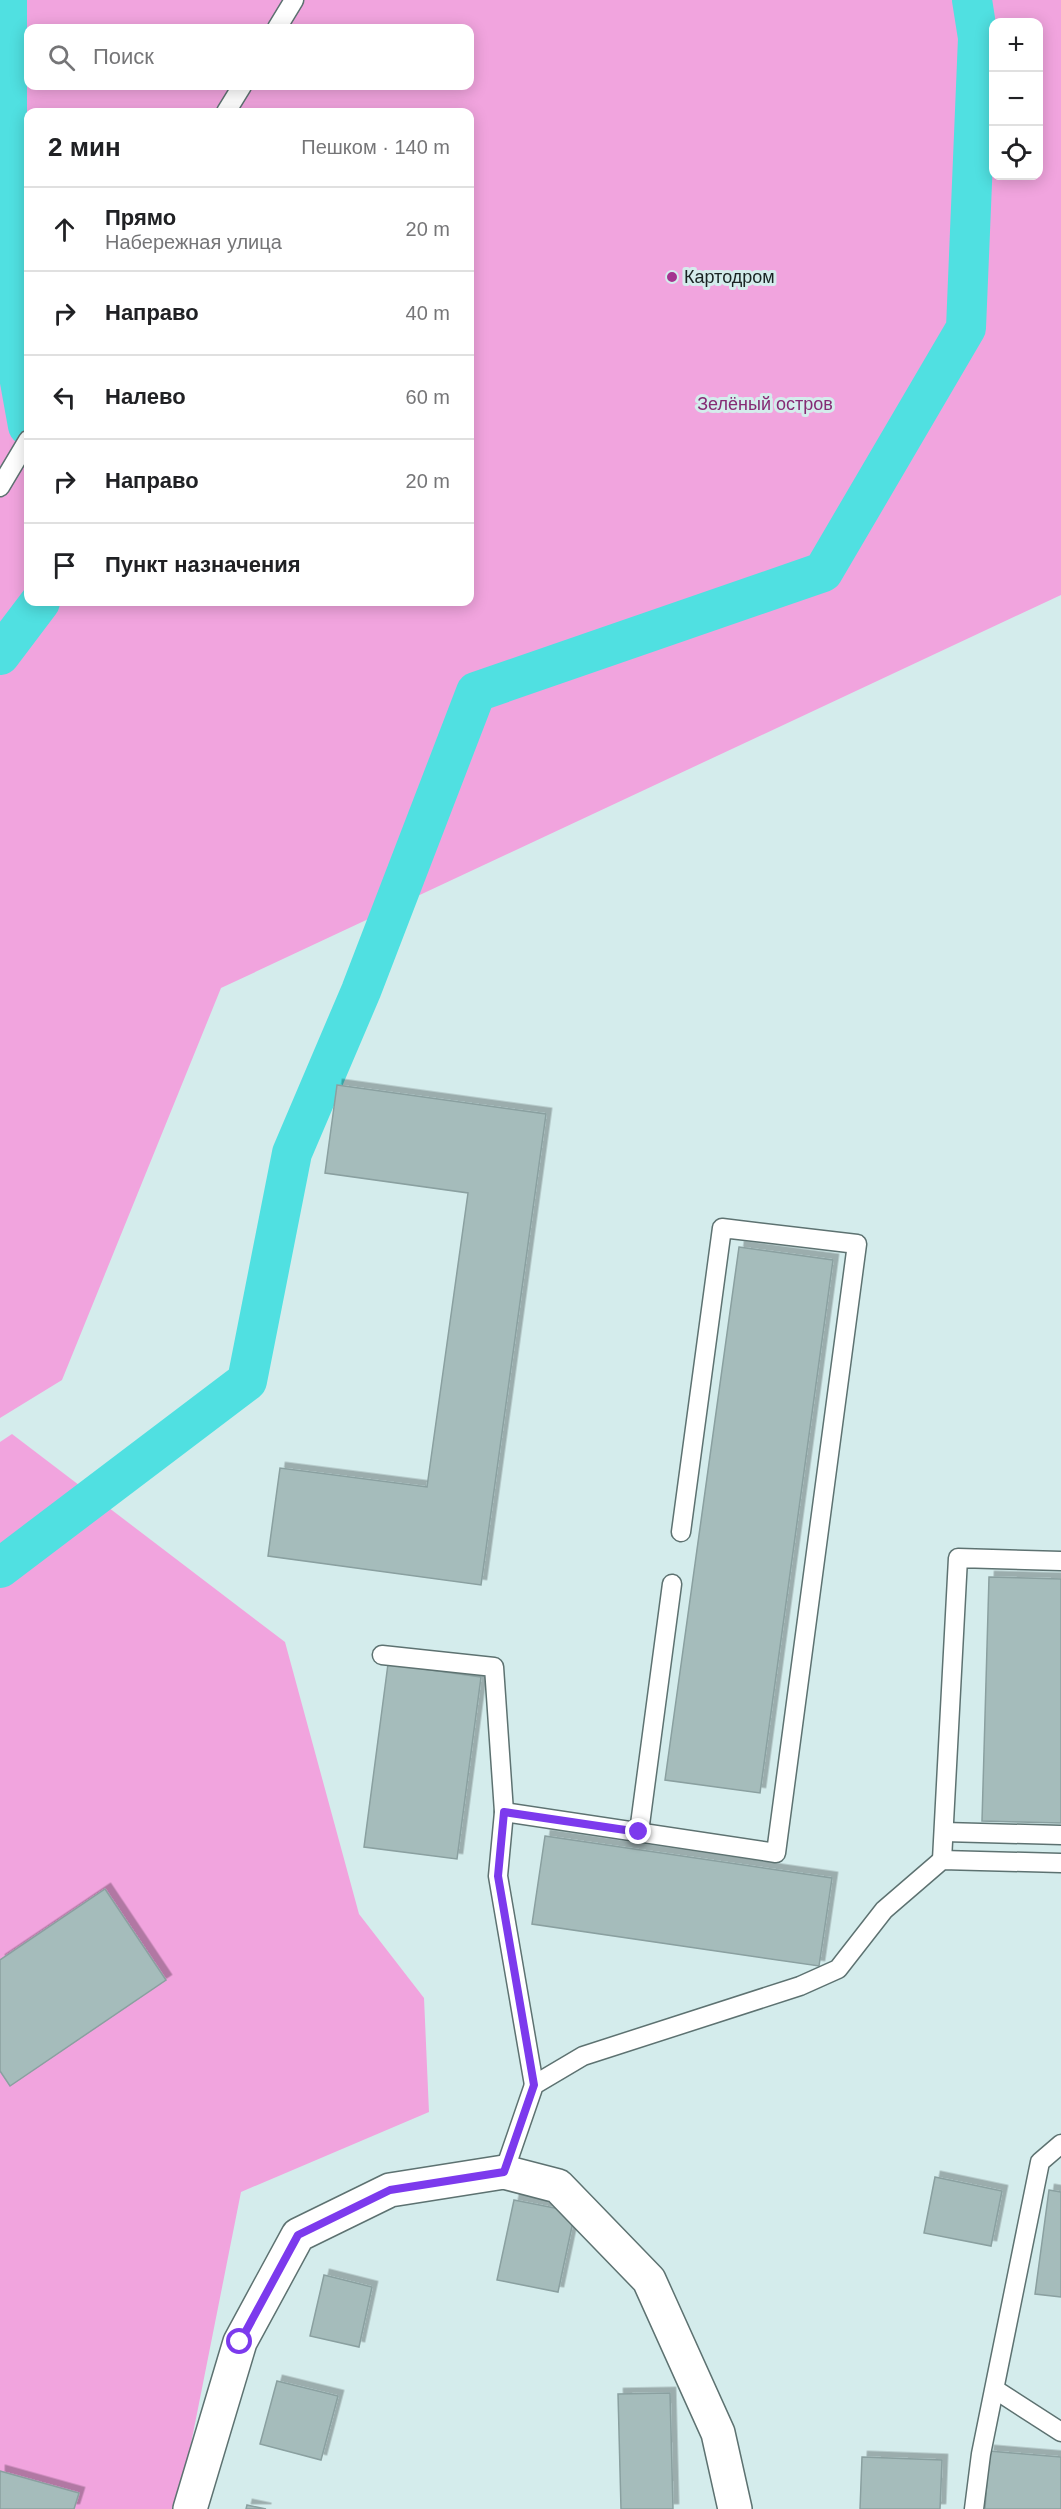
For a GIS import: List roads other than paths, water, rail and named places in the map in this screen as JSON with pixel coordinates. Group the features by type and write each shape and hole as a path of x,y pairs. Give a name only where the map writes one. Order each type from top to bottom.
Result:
{"street":[{"path":"190,2509 240,2342 298,2235 390,2190 504,2172 558,2186 649,2280 718,2433 735,2509"}],"lane":[{"path":"279,24 294,0"},
{"path":"228,108 240,90"},
{"path":"0,487 24,447"},
{"path":"504,1812 776,1853 857,1244 722,1227 681,1532"},
{"path":"942,1860 958,1558 1061,1561"},
{"path":"639,1832 672,1584"},
{"path":"382,1655 494,1667 504,1812 498,1876 534,2085 504,2172"},
{"path":"944,1832 1061,1835"},
{"path":"534,2085 583,2056 800,1986 838,1970 884,1910 942,1860 1061,1863"},
{"path":"974,2509 981,2454 996,2390 1040,2163 1061,2144"},
{"path":"996,2390 1061,2432"}],"waterway":[{"path":"7,0 7,310 24,404"},
{"path":"0,1568 247,1381 292,1153 361,991 476,692 823,572 966,328 978,38 972,0"},
{"path":"0,655 37,606"}],"place":[{"name":"Картодром","path":"672,277"}],"park label":[{"name":"Зелёный остров","path":"765,404"}]}
